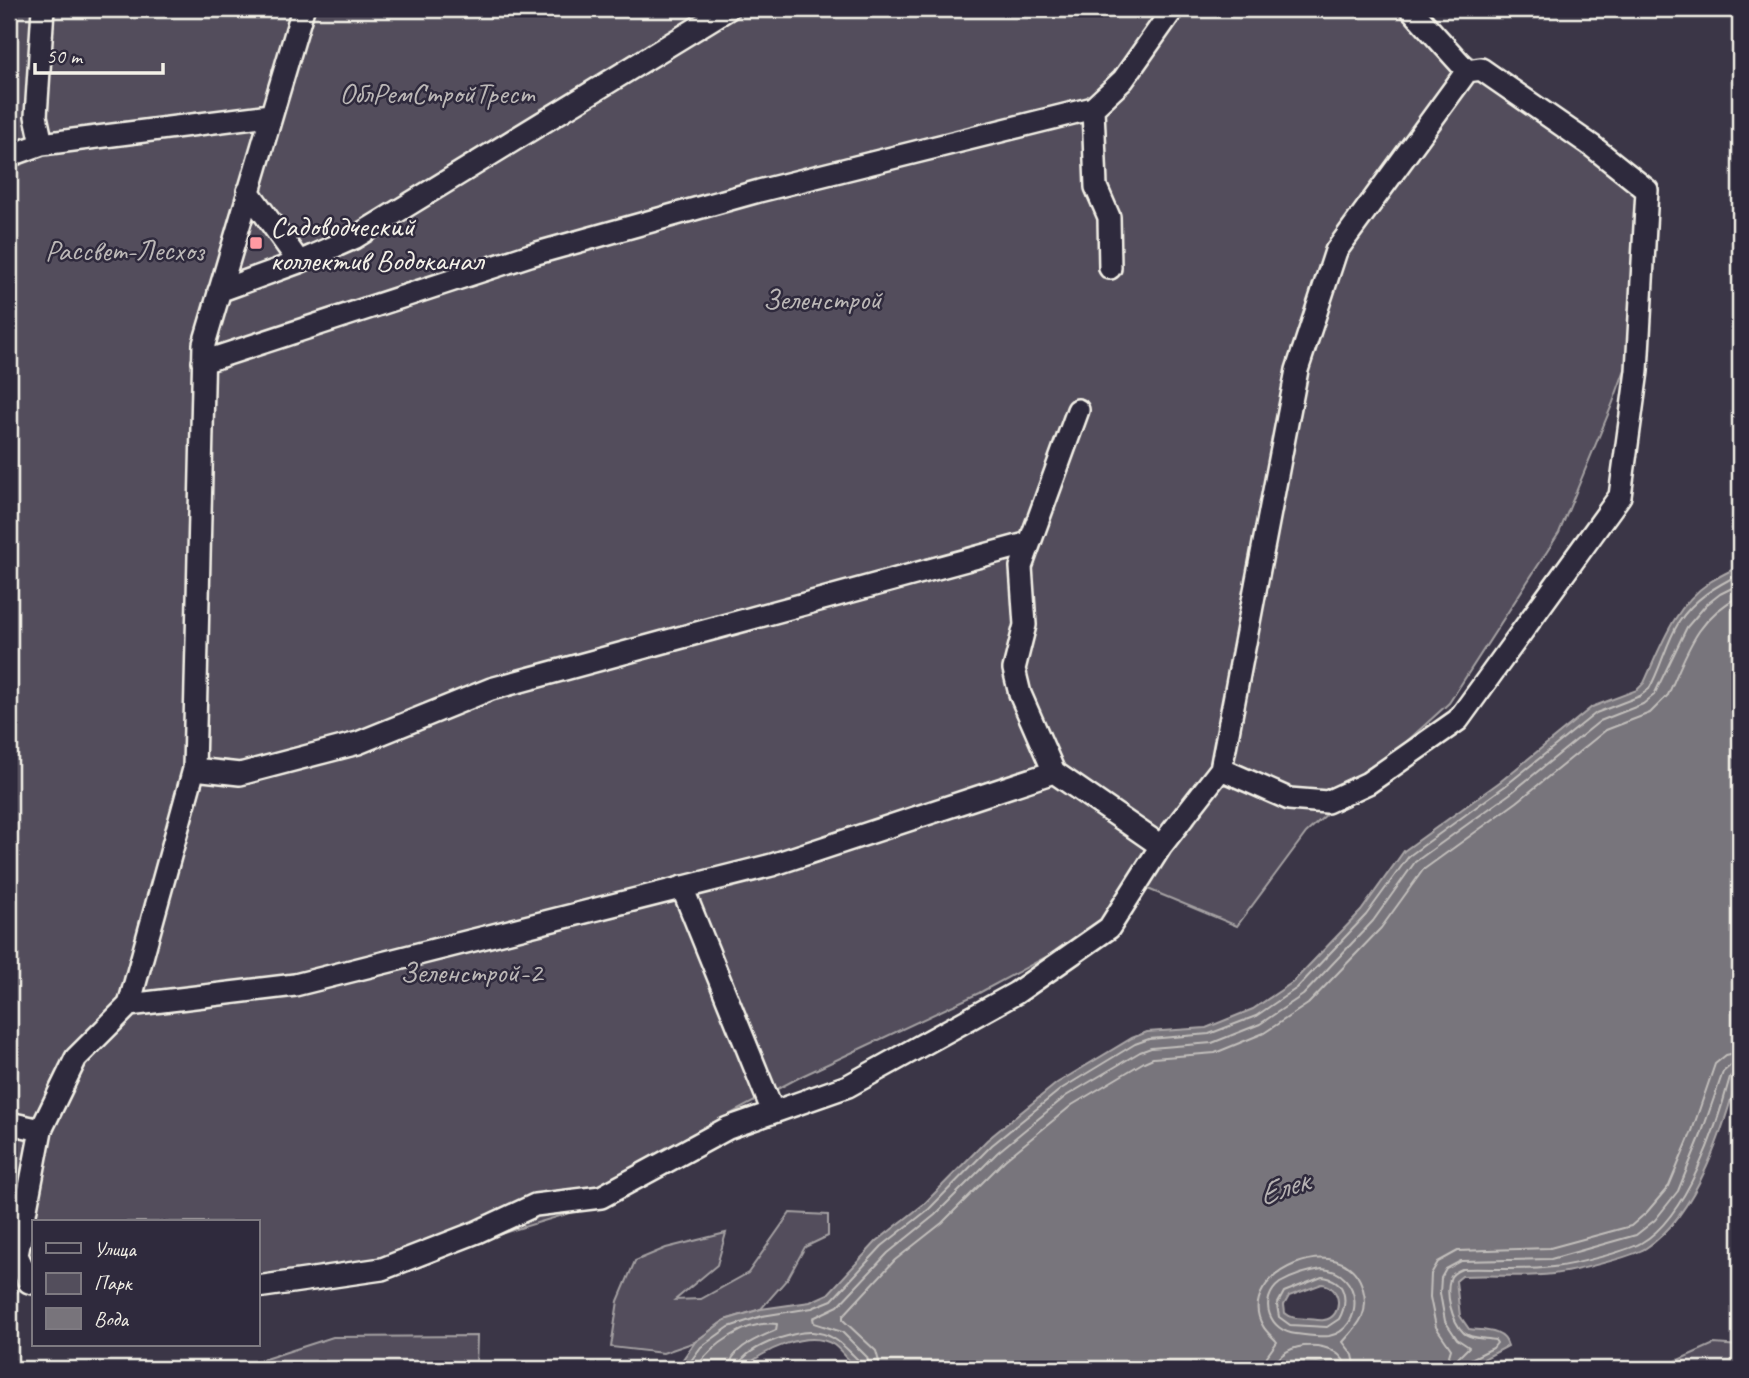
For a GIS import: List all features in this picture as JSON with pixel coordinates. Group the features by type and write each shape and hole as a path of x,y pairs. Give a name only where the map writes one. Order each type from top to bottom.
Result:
{"lane":[{"path":"42,144 36,116 43,9"},
{"path":"32,1283 29,1282 17,1255 41,1130 76,1058 130,1005 194,769 204,344 301,16 320,9"},
{"path":"219,291 299,262 354,238 728,9"},
{"path":"204,362 530,255 759,191 1093,108 1123,80 1173,9"},
{"path":"1411,9 1468,71"},
{"path":"259,1287 382,1269 535,1205 601,1196 729,1128 848,1086 1016,993 1109,928 1161,846 1221,769 1297,370 1336,251 1468,71 1481,69 1592,146 1647,190 1637,371 1620,496 1458,720 1368,783 1326,802 1289,799 1221,769"},
{"path":"1093,108 1096,187 1109,217 1110,268"},
{"path":"9,156 42,144 270,115"},
{"path":"248,191 299,262"},
{"path":"1078,410 1021,567 1026,625 1014,668 1020,694 1054,772 1161,846"},
{"path":"194,769 240,774 358,743 491,689 1029,544"},
{"path":"130,1005 295,985 772,865 1054,772"},
{"path":"682,887 773,1112"},
{"path":"9,1124 41,1130"}],"green space":[{"path":"9,9 1400,9 1468,54 1652,198 1653,292 1612,405 1559,533 1449,703 1306,833 1237,926 1143,887 1083,937 979,993 802,1076 672,1145 590,1207 480,1240 259,1295 259,1220 32,1220 32,1279 9,1299"},
{"path":"790,1213 828,1215 828,1236 805,1247 788,1278 761,1309 725,1320 695,1342 663,1353 611,1347 618,1301 635,1261 666,1248 726,1233 717,1265 675,1300 701,1299 748,1273"},
{"path":"477,1336 476,1369 234,1369 333,1337"},
{"path":"1714,1344 1740,1346 1740,1369 1658,1369"}],"water":[{"name":"Елек","path":"1740,566 1740,1067 1717,1141 1695,1191 1681,1214 1646,1248 1601,1264 1553,1274 1462,1276 1456,1281 1460,1316 1469,1329 1498,1334 1506,1340 1508,1346 1465,1369 1342,1369 1317,1363 1295,1364 1286,1369 857,1369 834,1345 824,1340 812,1339 799,1340 773,1349 743,1369 676,1369 695,1342 725,1320 761,1309 810,1302 828,1294 877,1241 924,1204 987,1140 1057,1083 1132,1038 1147,1032 1206,1028 1253,1009 1293,982 1361,911 1404,851 1501,781 1592,707 1637,690 1644,683 1663,641 1687,603 1710,582","holes":["1322,1284 1329,1286 1337,1295 1338,1302 1335,1313 1330,1318 1298,1318 1285,1313 1284,1305 1289,1296"]}],"place":[{"name":"Садоводческий коллектив Водоканал","path":"256,243"}],"park label":[{"name":"ОблРемСтройТрест","path":"437,93"},
{"name":"Рассвет-Лесхоз","path":"124,250"},
{"name":"Зеленстрой","path":"822,299"},
{"name":"Зеленстрой-2","path":"471,972"}]}
